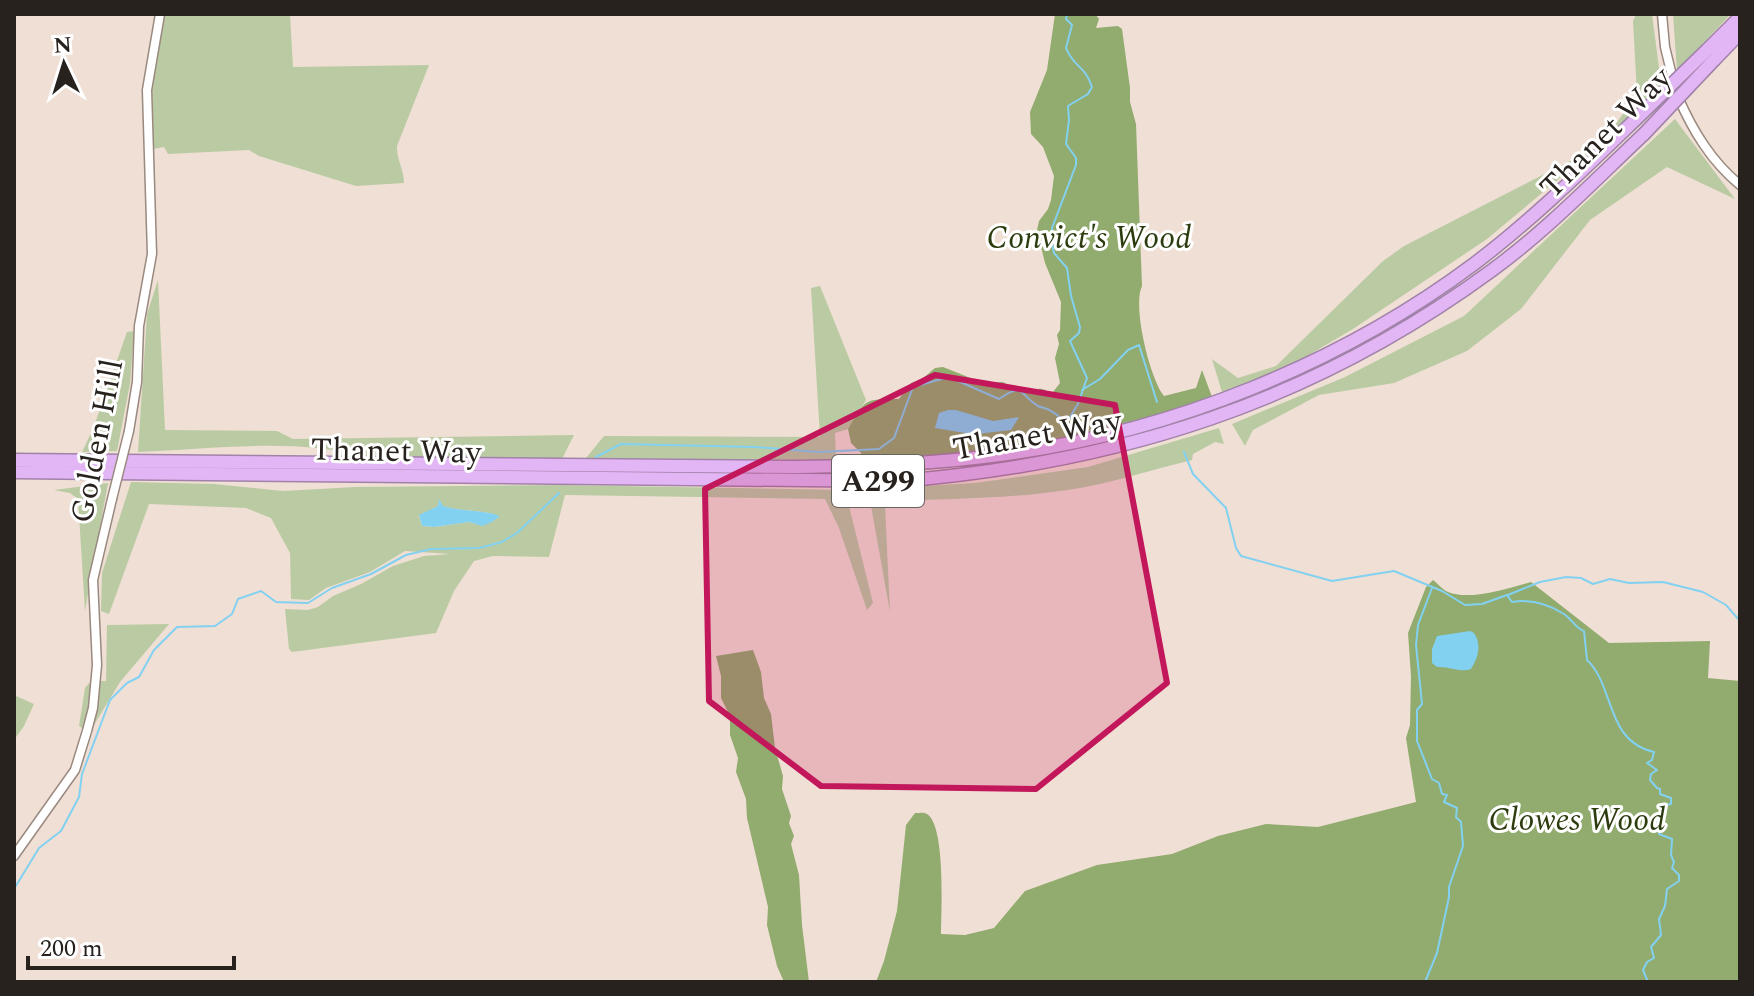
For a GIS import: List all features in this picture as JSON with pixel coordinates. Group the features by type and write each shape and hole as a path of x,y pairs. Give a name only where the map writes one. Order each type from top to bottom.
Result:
{"highway":[{"name":"Thanet Way","path":"14,472 899,481 1008,469 1083,456 1171,433 1270,397 1378,344 1490,272 1562,212 1644,134 1740,17"},
{"name":"Thanet Way","path":"14,460 824,467 953,460 1009,454 1078,441 1176,415 1222,399 1294,369 1380,326 1473,264 1510,234 1636,119 1740,33"}],"street":[{"name":"Golden Hill","path":"14,856 75,770 93,708 97,665 93,580 129,431 137,382 139,326 152,254 147,90 160,14"},
{"path":"1662,14 1675,91 1684,111 1716,162 1740,185"}],"highlighted area":[{"path":"935,375 1115,405 1167,683 1036,789 821,786 709,701 705,489"}],"green space":[{"path":"164,14 290,14 293,67 429,65 397,146 404,183 356,186 259,156 249,150 168,154 164,147 153,149 152,75"},
{"name":"Convict's Wood","path":"1055,14 1095,14 1099,19 1096,28 1118,26 1122,29 1130,102 1136,124 1142,286 1139,309 1144,342 1153,374 1164,396 1196,388 1202,370 1212,397 1128,422 1043,442 957,455 870,462 851,443 848,429 858,412 867,403 878,399 899,399 911,383 922,379 935,368 943,367 983,383 1003,382 1025,391 1039,388 1046,390 1050,396 1060,383 1055,358 1059,344 1057,335 1061,302 1045,263 1037,230 1051,200 1054,176 1043,147 1031,134 1030,112 1047,70"},
{"path":"1636,14 1652,14 1661,83 1603,142 1637,94 1633,21"},
{"path":"1673,14 1731,14 1677,71"},
{"path":"1675,119 1735,199 1667,167 1590,220 1521,309 1467,351 1394,383 1319,395 1253,430 1245,446 1232,424 1345,377 1464,316"},
{"path":"1597,147 1487,239 1353,329 1285,369 1222,392 1212,359 1238,378 1276,366 1383,261 1404,246"},
{"path":"158,280 165,430 277,431 293,439 574,435 562,459 371,458 284,446 138,452 147,314"},
{"path":"820,286 866,400 848,429 835,433 836,460 586,458 604,436 820,437 811,288"},
{"path":"134,331 130,384 117,451 82,452 127,332"},
{"path":"1219,428 1224,444 1215,442 1193,454 1192,460 1099,484 1023,495 889,501 885,506 890,612 868,489 975,483 1088,467"},
{"path":"131,482 214,484 283,491 355,487 555,485 845,490 873,603 867,610 839,528 825,499 565,495 549,557 493,556 474,561 454,591 436,633 292,652 289,649 285,609 318,607 333,596 393,566 424,556 450,554 405,551 370,572 326,588 309,600 291,599 290,553 271,518 246,508 149,504 109,614 101,611 102,573","holes":["439,499 442,506 485,512 499,516 492,522 479,525 469,522 422,526 419,516 438,506"]},
{"path":"108,483 85,611 78,499 70,493 54,490"},
{"name":"Clowes Wood","path":"1433,580 1448,592 1467,595 1490,593 1531,582 1609,643 1710,641 1708,678 1740,681 1740,982 876,982 897,911 906,825 915,813 927,814 937,835 941,870 941,934 965,935 994,928 1025,891 1097,865 1172,854 1218,836 1266,824 1318,827 1416,802 1406,738 1410,725 1411,676 1408,633 1426,587"},
{"path":"169,624 120,682 94,725 84,729 79,726 85,688 91,681 106,681 107,625"},
{"path":"753,650 761,672 764,698 771,714 775,748 783,776 782,789 791,816 789,823 794,836 791,844 799,875 809,982 784,982 777,966 767,925 768,907 747,818 746,799 736,772 738,758 730,735 730,716 721,698 721,676 716,656"},
{"path":"14,695 34,704 14,740"}],"water":[{"path":"948,410 993,421 1019,417 1011,430 977,434 973,439 965,433 935,428 939,413"},
{"path":"439,499 443,506 500,516 482,526 469,522 422,526 419,515 438,506"},
{"path":"1474,633 1478,647 1471,669 1437,667 1432,663 1432,649 1437,636"}],"waterway":[{"path":"596,457 621,444 819,452 879,449 894,438 913,387 949,377 999,399 1014,391 1022,392 1032,402 1067,422 1078,404 1087,378 1070,341 1079,333 1080,327 1067,268 1054,253 1052,228 1076,165 1076,158 1066,144 1068,106 1088,94 1092,87 1066,48 1072,25 1066,19 1067,14"},
{"path":"1082,390 1100,379 1128,350 1139,345 1157,402"},
{"path":"1184,452 1193,474 1226,508 1241,556 1332,581 1394,571 1442,591 1465,605 1482,604 1507,595 1512,602 1532,602 1552,607 1584,631 1587,660 1596,671 1619,725 1638,746 1654,752 1652,760 1647,763 1657,770 1651,774 1650,780 1660,789 1660,794 1671,798 1671,804 1666,805 1664,814 1656,821 1661,824 1659,834 1672,839 1672,868 1679,875 1679,881 1667,889 1665,906 1659,919 1661,935 1651,947 1654,958 1647,962 1643,970 1648,982"},
{"path":"14,889 39,848 61,831 79,797 82,774 110,700 127,683 139,677 154,650 177,627 215,626 232,614 238,599 261,591 276,602 308,603 332,588 371,574 406,555 431,549 479,548 502,542 517,533 559,493"},
{"path":"1508,595 1540,582 1566,577 1581,578 1593,584 1610,579 1629,583 1663,582 1703,592 1726,605 1740,621"},
{"path":"1425,982 1437,953 1449,887 1463,846 1457,808 1444,802 1447,795 1442,794 1439,783 1432,779 1417,741 1417,710 1422,704 1416,645 1418,625 1432,588"}]}
